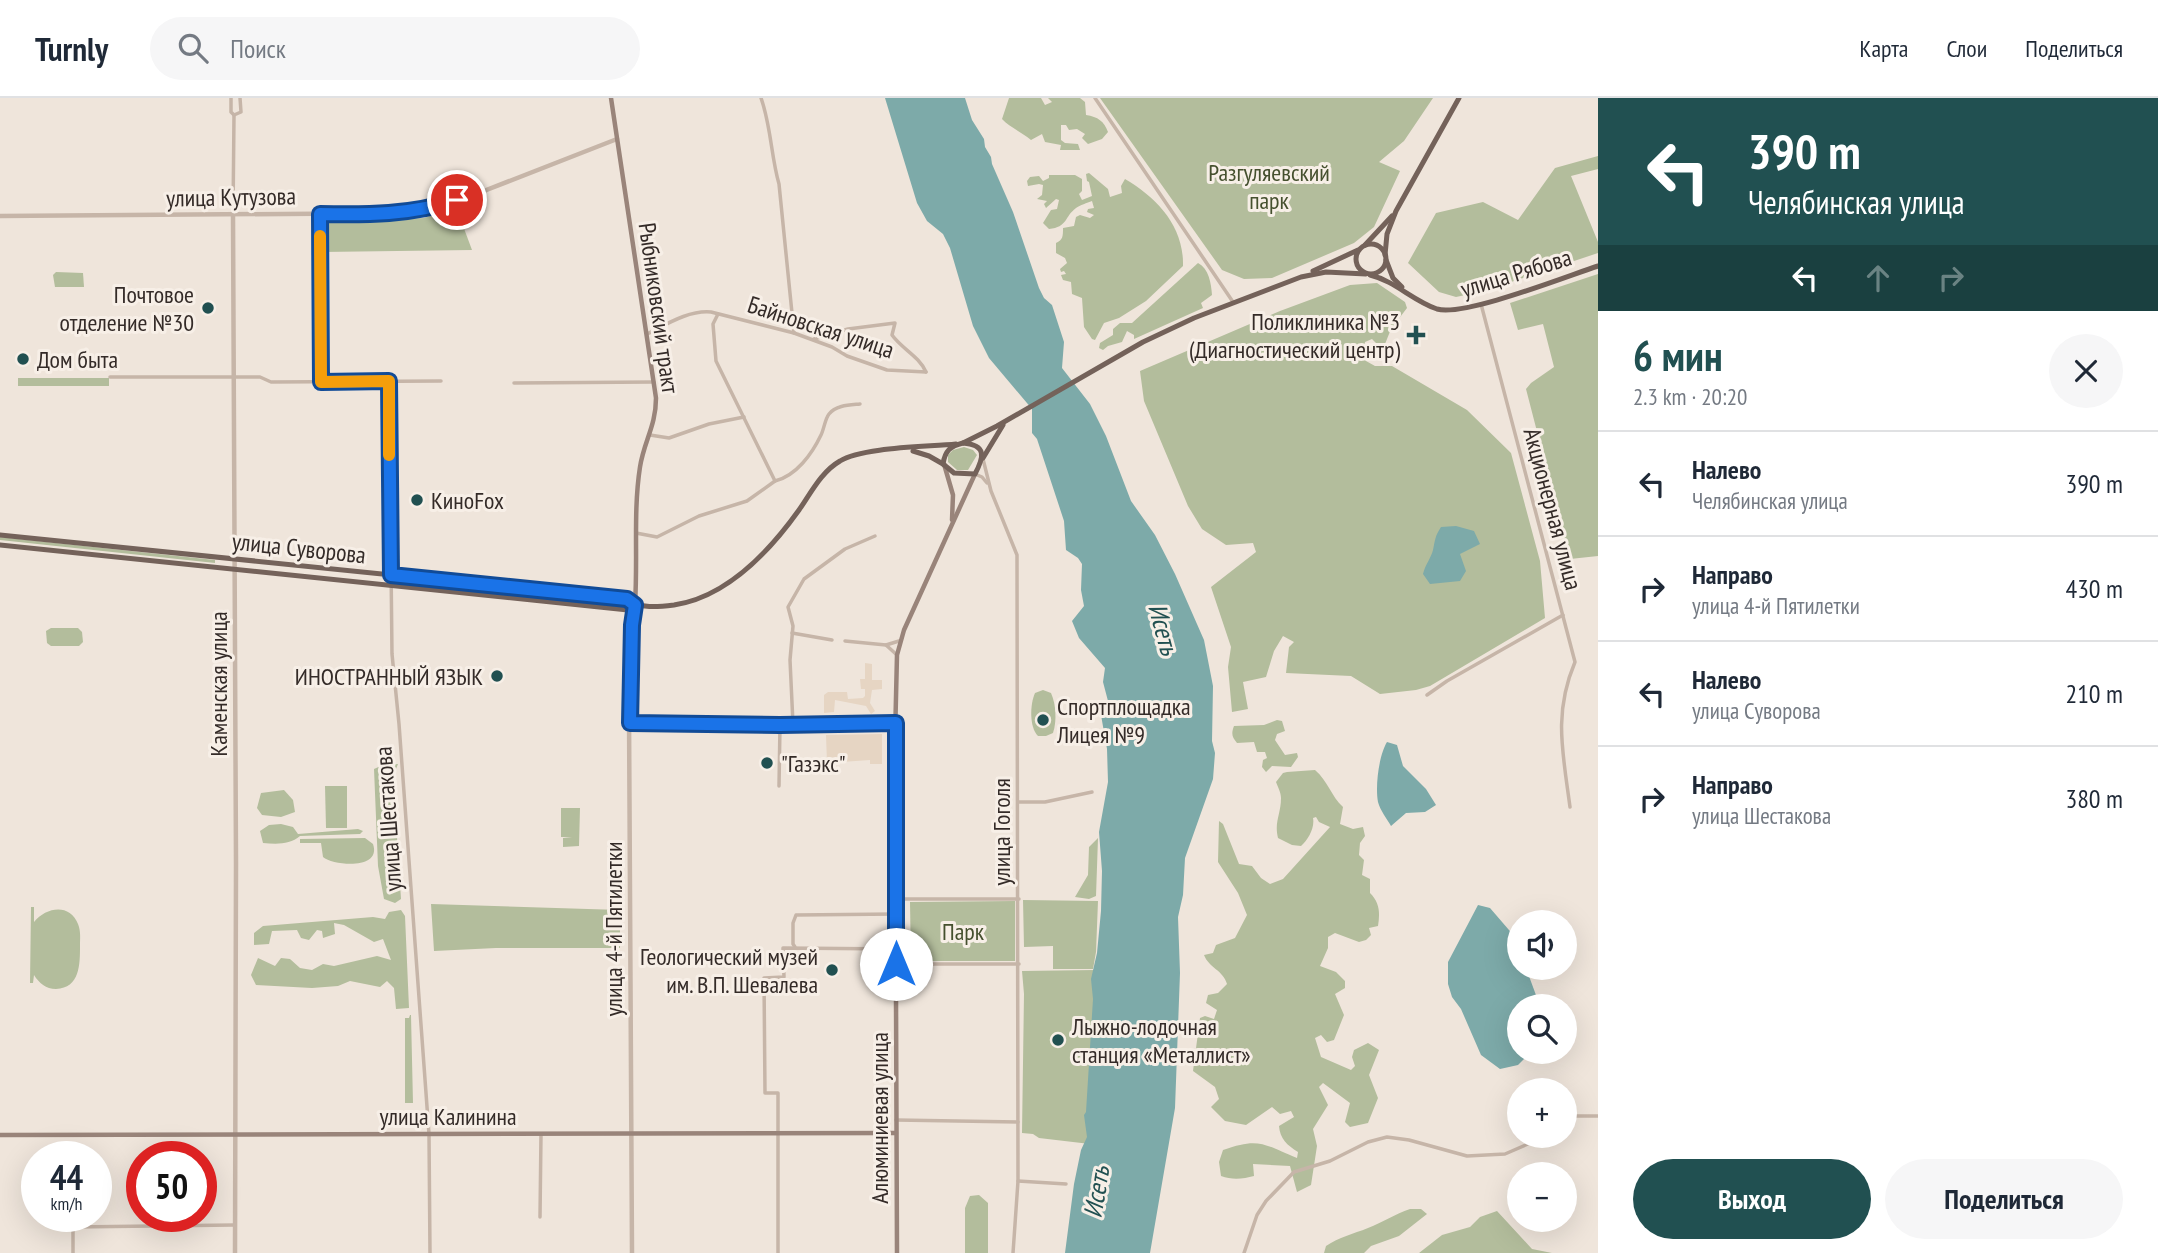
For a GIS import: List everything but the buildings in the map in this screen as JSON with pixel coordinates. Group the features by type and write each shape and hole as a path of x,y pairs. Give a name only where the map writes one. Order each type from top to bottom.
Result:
{"main road":[{"name":"Рыбниковский тракт","path":"611,98 654,382 656,411 641,464 635,605"},
{"path":"1301,277 1326,272 1368,274 1383,269 1387,234 1396,211 1458,98"},
{"path":"1368,274 1356,264 1356,257 1396,211"},
{"path":"949,531 954,504 951,483 943,464 945,454 1154,336 1233,302 1301,277 1362,248 1376,245 1386,257 1393,278 1406,292"},
{"name":"улица Рябова","path":"1368,274 1432,307 1457,310 1598,265"},
{"path":"907,449 929,456 958,474 975,474 1000,428 1018,413"},
{"path":"959,444 976,446 983,459"},
{"name":"улица Суворова","path":"0,535 627,599 635,605 656,607 681,604 722,587 751,565 775,541 834,464 857,454 959,444"},
{"name":"Алюминиевая улица","path":"897,1253 897,655 900,642 975,474"},
{"name":"улица Суворова","path":"0,545 628,610 635,605"},
{"name":"улица Калинина","path":"0,1135 896,1133"}],"street":[{"name":"Каменская улица","path":"231,98 235,377 235,1253"},
{"name":"Каменская улица","path":"233,115 240,112 240,98"},
{"path":"761,98 779,184 794,333"},
{"path":"1095,98 1233,302"},
{"name":"улица Кутузова","path":"0,216 385,215 429,209 617,139"},
{"path":"320,214 321,382"},
{"name":"Акционерная улица","path":"1481,304 1575,662 1568,678 1559,727 1570,807"},
{"name":"Байновская улица","path":"647,334 694,313 704,312 794,333 887,370 926,372 922,364 892,335 895,323 848,329 812,339"},
{"path":"718,314 713,324 716,361 775,481"},
{"path":"110,377 260,377 271,382 441,381"},
{"name":"улица Шестакова","path":"389,381 391,654 401,751 429,1133 430,1253"},
{"path":"514,383 654,382"},
{"path":"636,533 657,537 699,516 747,501 798,468 819,440 830,413 841,407 860,404"},
{"path":"650,435 669,438 709,424 744,417"},
{"name":"улица Гоголя","path":"983,459 991,491 1017,555 1018,1181 1013,1253"},
{"path":"975,474 982,477 991,491"},
{"path":"793,724 790,660 793,626 788,607 804,579 845,549 875,536"},
{"name":"улица 4-й Пятилетки","path":"632,1253 630,723 632,625 635,605"},
{"path":"1427,695 1563,615"},
{"path":"792,633 832,640"},
{"path":"845,641 886,645 900,642"},
{"path":"886,645 897,655"},
{"path":"630,723 896,723"},
{"path":"779,786 780,725"},
{"path":"1018,802 1045,802 1092,792"},
{"path":"896,899 1018,900"},
{"path":"796,947 793,944 793,923 796,915 897,914"},
{"path":"778,1253 778,1093 765,1093 765,978 784,977 783,948 896,949"},
{"path":"896,964 1019,964"},
{"path":"1577,1116 1598,1116"},
{"path":"896,1120 1018,1122"},
{"path":"540,1217 541,1134"},
{"path":"1244,1253 1266,1201 1294,1172 1330,1161 1368,1142 1387,1137 1398,1138 1467,1156 1505,1154 1519,1148"},
{"path":"1018,1181 1066,1185"},
{"path":"73,1253 74,1227 234,1225"}],"green space":[{"path":"1009,98 1041,98 1045,105 1052,102 1048,98 1080,98 1085,102 1086,115 1100,120 1108,132 1102,139 1088,144 1082,138 1085,134 1061,125 1061,140 1078,144 1080,150 1060,150 1061,145 1045,142 1042,134 1031,140 1002,119"},
{"name":"Разгуляевский парк","path":"1100,98 1433,98 1404,141 1379,162 1400,171 1374,227 1354,243 1272,278 1244,279 1222,270"},
{"path":"1598,156 1598,169 1571,176 1598,242 1598,253 1484,291 1456,297 1439,292 1408,263 1436,213 1483,202 1518,220 1555,168"},
{"path":"1089,173 1108,189 1110,197 1122,193 1121,186 1125,179 1158,204 1179,238 1183,266 1146,301 1119,318 1104,323 1095,340 1084,327 1082,298 1072,294 1071,282 1063,280 1061,275 1066,274 1060,269 1067,263 1065,258 1056,253 1056,243 1062,237 1063,228 1074,226 1076,217 1080,215 1090,218 1094,215 1087,212 1088,209 1094,208 1092,201 1072,211 1060,226 1049,229 1043,223 1051,210 1057,209 1059,200 1056,199 1046,208 1044,204 1047,201 1037,199 1042,195 1043,185 1028,186 1027,181 1030,177 1039,176 1043,181 1049,178 1049,175 1075,175 1082,179 1082,191 1079,194 1082,200 1092,196 1086,174"},
{"path":"456,207 472,250 322,252 322,222 424,218"},
{"path":"1198,263 1207,273 1212,290 1212,295 1201,303 1203,308 1134,339 1134,335 1127,331 1122,342 1103,350 1099,348 1100,343 1113,335 1113,329 1120,323 1132,323"},
{"path":"56,272 83,273 84,287 55,287 53,275"},
{"path":"1598,274 1598,556 1570,559 1526,389 1554,367 1543,324 1518,330 1510,303"},
{"path":"1377,283 1405,302 1407,308 1391,329 1385,344 1378,345 1372,339 1365,342 1366,361 1375,366 1392,366 1467,410 1511,453 1540,561 1545,618 1430,686 1380,694 1351,676 1286,673 1289,647 1294,642 1283,636 1274,651 1266,677 1243,682 1248,709 1232,712 1228,667 1231,647 1211,587 1256,552 1253,543 1226,545 1202,529 1188,506 1144,401 1140,371 1280,311 1350,285"},
{"path":"18,378 109,378 109,386 18,386"},
{"path":"964,447 973,450 977,455 968,470 957,470 948,462 948,455 953,450"},
{"path":"0,537 215,560 215,563 0,540"},
{"path":"51,628 78,628 82,632 83,642 79,646 51,646 47,643 46,631"},
{"name":"Спортплощадка Лицея №9","path":"1043,690 1051,693 1053,697 1055,723 1053,733 1038,736 1033,727 1031,709 1035,693"},
{"path":"1282,721 1285,731 1277,734 1275,740 1285,755 1297,753 1298,757 1291,767 1272,766 1266,772 1262,767 1263,760 1267,758 1265,752 1257,752 1254,742 1237,743 1232,731 1234,726 1264,725"},
{"path":"398,764 393,776 401,899 395,903 384,899 378,866 374,769"},
{"path":"1315,770 1343,807 1340,824 1353,829 1363,827 1365,836 1360,843 1359,855 1364,860 1362,875 1370,879 1370,893 1377,904 1379,917 1378,926 1369,928 1371,935 1366,940 1359,942 1335,933 1328,937 1328,948 1320,966 1336,972 1345,981 1345,988 1335,994 1344,1015 1334,1040 1327,1042 1321,1035 1315,1038 1321,1057 1351,1070 1355,1066 1352,1057 1354,1050 1368,1043 1379,1050 1369,1075 1378,1098 1368,1123 1350,1127 1345,1122 1350,1103 1323,1083 1319,1087 1328,1105 1313,1129 1317,1146 1311,1185 1297,1192 1290,1166 1253,1164 1254,1176 1233,1179 1221,1176 1219,1162 1223,1150 1253,1143 1297,1158 1298,1152 1285,1141 1279,1126 1294,1117 1291,1111 1280,1114 1272,1107 1246,1125 1225,1121 1211,1107 1219,1099 1215,1087 1193,1071 1200,1018 1205,1016 1214,1019 1217,1010 1206,1003 1208,995 1218,993 1227,984 1204,955 1213,953 1216,945 1235,938 1247,915 1238,893 1218,862 1219,821 1223,824 1239,864 1252,866 1261,878 1270,884 1283,879 1330,827 1319,822 1316,817 1313,818 1310,834 1301,846 1278,838 1281,798 1276,782 1283,773"},
{"path":"325,786 347,786 347,828 326,828"},
{"path":"284,790 293,800 295,812 281,817 262,815 257,808 261,793"},
{"path":"561,808 580,808 579,846 563,847 563,838 572,837 561,837"},
{"path":"269,825 293,827 298,834 358,829 363,831 360,834 300,836 278,844 263,843 260,831"},
{"path":"365,838 373,844 374,852 371,858 356,864 323,857 321,843 300,843 300,839"},
{"path":"1098,838 1096,896 1089,899 1075,897 1088,875 1089,847"},
{"name":"Парк","path":"1023,900 1098,901 1093,969 1053,969 1053,946 1024,947"},
{"name":"Парк","path":"1015,901 1015,961 911,961 910,902"},
{"path":"431,904 620,910 620,948 434,951"},
{"path":"31,907 34,907 34,922 45,913 64,910 74,917 78,924 79,967 74,980 64,988 46,987 34,975 33,983 30,983"},
{"path":"401,910 405,916 409,1008 396,1009 394,988 387,981 380,987 350,981 338,986 312,988 256,985 251,975 258,958 275,966 281,958 290,959 300,968 312,970 323,964 334,966 377,956 391,960 383,939 374,942 344,925 334,923 335,934 323,938 322,931 317,930 309,940 301,938 297,930 272,931 269,944 254,945 254,933 263,926 373,917 385,919 389,912"},
{"name":"Лыжно-лодочная станция «Металлист»","path":"1095,970 1090,1144 1039,1138 1033,1134 1022,1133 1022,971"},
{"path":"410,1015 413,1103 405,1103 405,1018"},
{"path":"979,1195 988,1203 988,1253 965,1253 965,1208 970,1196"},
{"path":"1410,1209 1421,1209 1427,1214 1399,1236 1371,1246 1364,1253 1324,1253 1326,1246 1336,1240"},
{"path":"1497,1211 1507,1222 1507,1232 1516,1232 1532,1249 1552,1253 1419,1253 1442,1235 1470,1227 1480,1217"}],"shaded area":[{"path":"865,663 872,664 872,680 882,680 882,689 872,690 870,703 875,711 871,714 866,706 835,700 834,712 824,713 824,695 828,692 847,692 848,699 865,696 860,679 865,679"},
{"path":"882,734 882,764 870,764 870,760 827,763 826,735"}],"water":[{"name":"Исеть","path":"885,98 965,98 1013,212 1039,288 1044,298 1052,305 1064,342 1062,368 1090,404 1106,436 1131,501 1155,535 1204,640 1213,686 1213,779 1185,858 1183,895 1178,917 1180,973 1175,1108 1150,1253 1065,1253 1074,1184 1081,1150 1087,1137 1084,1115 1093,999 1091,979 1097,953 1101,911 1099,832 1108,782 1107,749 1101,715 1108,701 1103,682 1105,668 1079,638 1072,621 1084,606 1081,590 1082,564 1066,550 1064,521 1037,439 1032,433 1032,409 989,358 973,326 950,248 943,234 927,221 917,203"},
{"path":"1456,526 1474,531 1480,544 1460,554 1466,571 1460,581 1430,584 1423,574 1438,533 1441,527"},
{"path":"1387,742 1397,745 1403,766 1426,789 1436,805 1425,812 1406,813 1391,826 1380,808 1377,795 1380,762"},
{"path":"1478,905 1490,908 1507,928 1507,980 1530,980 1536,994 1507,994 1507,1064 1518,1065 1500,1069 1481,1055 1461,1009 1452,997 1448,984 1448,962"}],"slow traffic":[{"path":"320,236 321,382 389,381 389,455"}],"place":[{"name":"Почтовое отделение №30","path":"208,308"},
{"name":"Поликлиника №3 (Диагностический центр)","path":"1416,335"},
{"name":"Дом быта","path":"23,359"},
{"name":"КиноFox","path":"417,500"},
{"name":"ИНОСТРАННЫЙ ЯЗЫК","path":"497,676"},
{"name":"Спортплощадка Лицея №9","path":"1043,720"},
{"name":"\"Газэкс\"","path":"767,763"},
{"name":"Геологический музей им. В.П. Шевалева","path":"832,970"},
{"name":"Лыжно-лодочная станция «Металлист»","path":"1058,1040"}],"route":[{"path":"457,200 407,213 320,214 321,382 389,381 391,575 627,599 635,605 632,625 630,723 896,723 896,964"}]}
